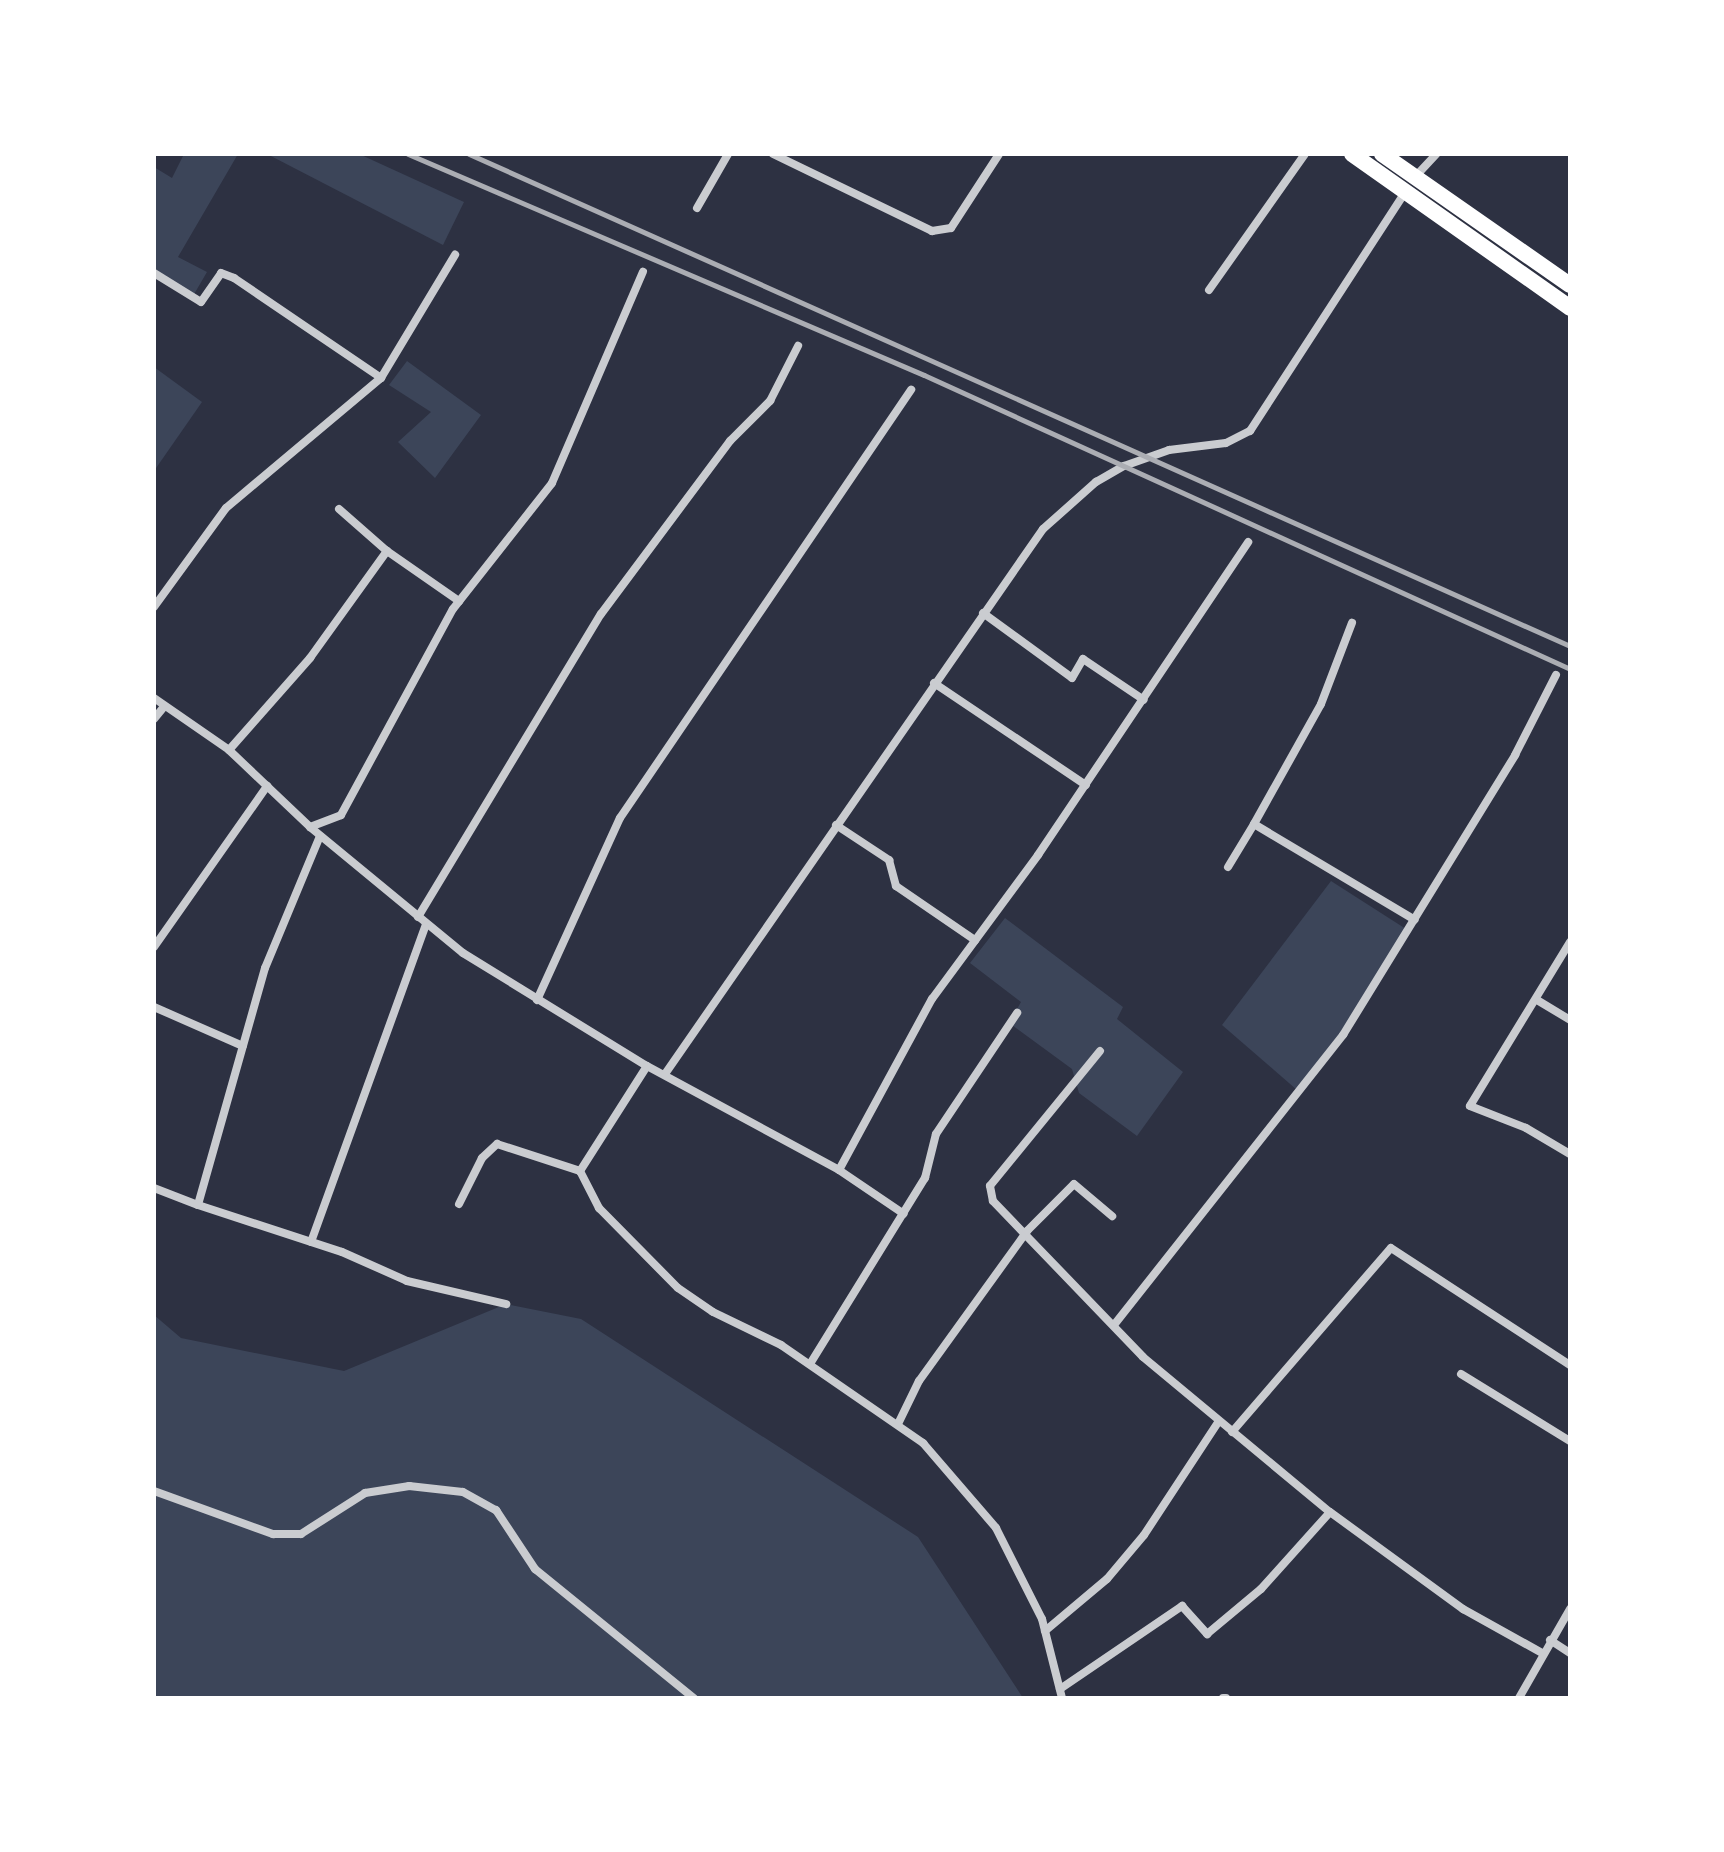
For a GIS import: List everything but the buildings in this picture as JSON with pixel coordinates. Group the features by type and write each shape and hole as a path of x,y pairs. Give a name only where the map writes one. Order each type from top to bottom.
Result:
{"main road":[{"path":"1352,154 1570,308"},
{"path":"1382,154 1570,285"}],"street":[{"path":"697,208 728,154"},
{"path":"773,154 932,231 951,228 999,154"},
{"path":"1209,290 1305,154"},
{"path":"665,1074 1043,529 1096,482 1158,454 1226,443 1250,431 1415,177 1436,154"},
{"path":"154,607 226,508 381,378 455,255"},
{"path":"310,827 341,815 459,601 552,483 643,272"},
{"path":"154,273 201,302 221,273 234,278 381,378"},
{"path":"418,917 601,614 730,441 770,401 798,346"},
{"path":"537,1000 620,818 911,390"},
{"path":"339,509 387,551 459,601"},
{"path":"839,1170 932,999 1086,785 1248,542"},
{"path":"229,750 310,658 387,551"},
{"path":"983,613 1072,678 1083,659 1144,700"},
{"path":"1228,867 1321,704 1352,623"},
{"path":"1114,1325 1343,1035 1515,755 1556,675"},
{"path":"934,683 1086,785"},
{"path":"154,698 163,708 229,750 320,836 426,924 537,1000 827,1169 839,1170 904,1214"},
{"path":"154,719 163,708"},
{"path":"154,947 267,786"},
{"path":"1254,824 1415,920"},
{"path":"836,825 889,860 896,886 975,940"},
{"path":"198,1205 265,968 320,836"},
{"path":"311,1242 426,924"},
{"path":"1570,942 1470,1106 1526,1128 1570,1154"},
{"path":"1537,1000 1570,1020"},
{"path":"154,1007 243,1046"},
{"path":"810,1364 925,1178 936,1134 1017,1013"},
{"path":"1100,1051 990,1186 993,1201 1027,1231 1143,1357 1232,1432 1330,1512 1463,1609 1542,1653"},
{"path":"580,1171 647,1066"},
{"path":"459,1204 482,1158 497,1144 580,1171 599,1208 678,1288 810,1364 923,1443 996,1528 1045,1631 1061,1694 1182,1606 1207,1634 1261,1589 1330,1512"},
{"path":"898,1424 919,1381 1027,1231 1074,1184 1112,1216"},
{"path":"154,1188 311,1242 407,1281 506,1304"},
{"path":"1232,1432 1391,1248 1570,1365"},
{"path":"1461,1374 1570,1441"},
{"path":"1045,1631 1107,1579 1188,1472 1219,1421"},
{"path":"154,1491 273,1534 301,1534 365,1493 409,1486 463,1492 496,1510 535,1569 694,1698"},
{"path":"1519,1698 1542,1653 1570,1609"},
{"path":"1550,1640 1570,1653"}],"shaded area":[{"path":"184,154 238,154 178,257 207,272 193,296 154,271 154,167 172,178"},
{"path":"267,154 359,154 464,202 443,245"},
{"path":"407,361 481,415 435,478 398,442 431,412 389,385"},
{"path":"154,367 202,402 154,471"},
{"path":"1331,881 1406,929 1331,1047 1297,1090 1222,1025"},
{"path":"1005,918 1123,1007 1117,1019 1183,1072 1137,1136 1079,1093 1072,1069 1009,1023 1021,1002 970,963"},
{"path":"506,1304 581,1319 918,1537 1023,1698 154,1698 154,1315 181,1338 344,1371"}],"railway":[{"path":"408,154 924,375 1570,669"},
{"path":"469,154 1570,646"}]}
